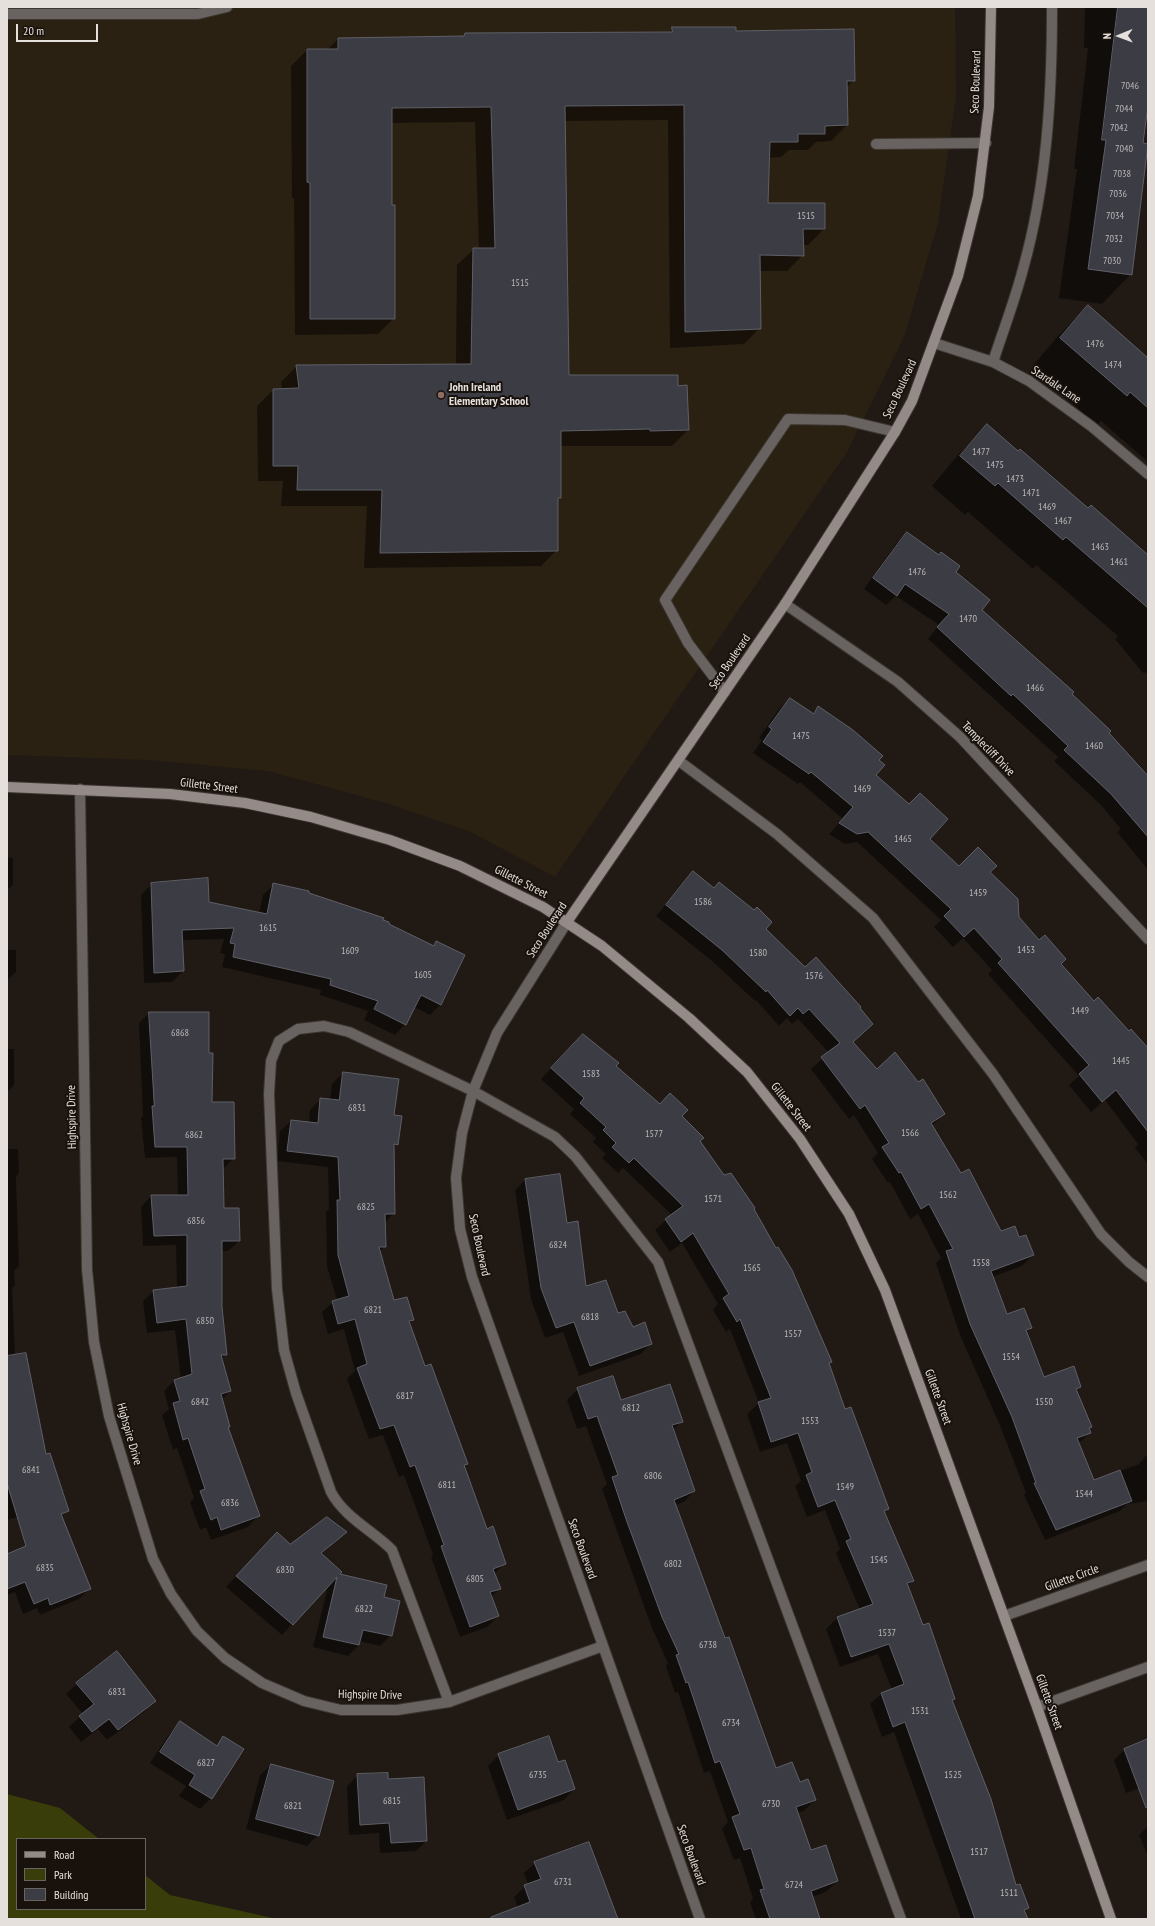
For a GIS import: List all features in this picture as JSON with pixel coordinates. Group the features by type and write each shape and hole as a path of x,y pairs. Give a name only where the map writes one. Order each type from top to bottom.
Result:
{"street":[{"path":"7,14 198,14 227,7"},
{"name":"Seco Boulevard","path":"700,1919 472,1277 460,1229 456,1178 462,1133 473,1092 497,1033 567,922 679,761 785,604 912,401 960,269 978,196 986,143 989,107 991,7"},
{"path":"993,362 1023,269 1039,195 1049,127 1052,7"},
{"path":"876,144 986,143"},
{"name":"Stardale Lane","path":"934,343 993,362 1029,381 1092,426 1148,474"},
{"path":"725,692 688,643 665,600 788,419 845,420 894,432"},
{"name":"Templecliff Drive","path":"785,604 898,682 960,737 1148,939"},
{"path":"679,761 777,834 873,918 993,1074 1101,1234 1129,1262 1148,1277"},
{"name":"Gillette Street","path":"7,787 170,794 237,802 311,817 390,840 460,866 543,907 602,946 689,1018 747,1072 800,1139 849,1214 885,1290 1037,1707 1111,1919"},
{"name":"Highspire Drive","path":"80,789 87,1269 94,1342 109,1416 153,1559 170,1594 197,1631 225,1658 262,1683 304,1701 341,1710 397,1710 449,1702 603,1646"},
{"path":"449,1702 392,1550 382,1540 349,1516 338,1505 331,1492 296,1393 284,1350 275,1252 268,1094 271,1061 279,1041 298,1029 324,1026 349,1032 473,1092 555,1137 575,1156 658,1262 901,1919"},
{"name":"Gillette Circle","path":"1004,1616 1148,1565"},
{"path":"1037,1707 1148,1667"}],"shaded area":[{"name":"John Ireland Elementary School","path":"7,7 955,7 956,95 938,223 904,337 847,452 555,877 471,832 386,803 268,771 149,760 7,755"}],"green space":[{"path":"7,1794 60,1808 98,1838 16,1838 16,1910 146,1910 146,1876 170,1895 277,1919 7,1919"}],"building":[{"path":"1118,7 1148,7 1148,106 1143,143 1148,144 1132,275 1088,269 1106,140 1102,140"},
{"path":"672,27 736,27 736,31 854,29 855,81 847,81 848,125 825,126 825,134 798,134 798,142 770,142 768,203 825,203 825,229 803,229 804,256 760,255 761,329 685,332 684,105 565,106 569,375 678,375 678,386 687,385 689,430 650,431 650,429 561,431 561,498 558,498 558,551 380,553 382,490 297,490 298,466 273,466 273,389 299,388 296,365 471,364 473,248 495,248 491,107 392,108 392,205 395,205 395,319 310,319 310,183 307,182 307,49 338,49 338,38 464,36 465,33 672,32"},
{"path":"1088,305 1148,358 1148,408 1130,392 1127,396 1060,338"},
{"path":"987,424 1018,451 1020,449 1088,508 1091,505 1148,555 1148,608 1066,537 1063,540 998,483 995,486 960,456"},
{"path":"907,532 939,555 941,552 960,566 956,572 990,600 982,610 1074,692 1072,694 1111,731 1109,733 1148,776 1148,837 1111,794 1064,750 1068,746 1013,694 1011,696 937,627 949,614 905,584 897,596 873,578"},
{"path":"790,698 814,714 818,706 853,730 883,756 879,760 885,765 876,775 909,804 920,793 948,819 930,839 959,866 978,847 997,866 990,872 1018,899 1019,917 1039,940 1045,935 1066,959 1061,964 1094,1001 1098,997 1129,1031 1131,1029 1148,1048 1148,1132 1116,1090 1102,1102 1079,1074 1089,1065 998,963 1002,959 974,928 964,937 944,916 951,909 868,832 857,834 839,823 853,807 811,772 809,774 763,742 772,729 769,727"},
{"path":"693,871 714,888 719,882 754,910 757,907 772,922 766,929 805,967 816,957 861,1007 860,1008 873,1024 853,1042 877,1069 895,1052 918,1082 923,1079 945,1114 931,1123 961,1173 969,1169 1001,1231 1015,1226 1019,1237 1026,1235 1034,1255 991,1271 1007,1314 1024,1308 1032,1328 1026,1330 1044,1377 1074,1366 1081,1387 1076,1389 1092,1427 1089,1428 1091,1433 1077,1438 1094,1480 1120,1470 1132,1501 1056,1530 1034,1483 1036,1483 1012,1417 970,1324 946,1251 953,1249 929,1204 921,1209 901,1172 899,1173 882,1147 889,1143 865,1105 860,1109 821,1057 840,1043 809,1009 803,1014 798,1008 790,1016 767,990 766,992 722,950 666,905"},
{"path":"208,878 209,902 267,914 273,883 309,891 309,893 384,918 383,920 389,922 389,924 434,946 436,941 465,955 441,1005 421,995 406,1025 374,1009 378,1001 330,985 331,979 233,957 235,944 230,943 234,928 182,930 184,971 154,973 151,883"},
{"path":"149,1012 209,1012 209,1053 213,1053 212,1102 234,1102 235,1159 223,1159 224,1208 239,1208 240,1241 222,1241 222,1307 227,1355 221,1355 231,1391 221,1394 230,1427 228,1427 260,1516 221,1530 217,1517 211,1520 200,1491 205,1489 188,1438 183,1440 173,1403 180,1401 174,1380 192,1374 186,1319 157,1323 153,1290 187,1286 187,1235 154,1236 151,1195 188,1195 187,1147 155,1147"},
{"path":"583,1034 619,1063 616,1066 660,1104 670,1093 688,1110 682,1116 704,1138 700,1141 724,1175 731,1173 755,1208 754,1209 776,1248 778,1247 792,1270 832,1362 829,1363 845,1409 851,1407 889,1509 884,1511 914,1581 907,1583 923,1625 929,1623 955,1699 952,1700 991,1799 1016,1885 1020,1884 1029,1908 1024,1910 1028,1919 975,1919 905,1722 893,1727 881,1693 904,1684 889,1644 851,1657 837,1617 873,1604 846,1541 851,1539 835,1500 818,1507 806,1475 812,1472 798,1433 771,1442 758,1402 771,1398 740,1319 737,1322 723,1298 729,1294 693,1233 681,1242 665,1219 683,1206 634,1158 629,1163 612,1147 616,1143 603,1130 606,1127 580,1103 584,1098 551,1068"},
{"path":"343,1072 399,1079 394,1115 402,1116 398,1145 394,1144 395,1214 385,1214 386,1247 379,1247 394,1300 407,1297 414,1320 409,1321 425,1366 431,1364 468,1464 464,1465 487,1529 493,1526 506,1564 493,1569 501,1589 490,1592 499,1616 470,1627 441,1546 444,1545 415,1465 410,1467 394,1425 380,1429 357,1368 367,1364 355,1319 338,1324 332,1301 349,1296 338,1255 337,1200 340,1200 338,1157 287,1151 291,1120 318,1123 320,1098 339,1100"},
{"path":"560,1174 567,1223 578,1221 586,1286 606,1280 618,1313 625,1311 633,1327 645,1322 652,1344 590,1366 574,1322 556,1328 541,1288 525,1179"},
{"path":"26,1353 46,1454 50,1453 69,1511 61,1514 91,1589 50,1605 48,1598 34,1604 25,1582 7,1589 7,1554 26,1546 7,1483 7,1356"},
{"path":"613,1376 621,1400 670,1384 683,1422 672,1425 695,1491 674,1500 725,1638 729,1637 776,1768 792,1762 800,1782 808,1779 816,1800 796,1807 811,1850 826,1845 838,1881 811,1891 820,1919 770,1919 760,1890 764,1889 751,1848 744,1850 732,1817 740,1814 720,1761 715,1763 688,1682 686,1683 676,1655 679,1654 662,1617 626,1519 612,1477 618,1475 597,1416 588,1419 577,1388"},
{"path":"327,1517 347,1532 321,1553 342,1572 340,1574 387,1585 384,1597 400,1601 392,1636 363,1630 359,1645 323,1637 337,1577 293,1625 236,1576 277,1532 290,1544"},
{"path":"117,1651 156,1701 118,1730 109,1719 92,1732 79,1716 94,1704 76,1683"},
{"path":"180,1721 217,1746 223,1736 244,1749 212,1799 189,1785 195,1775 160,1752"},
{"path":"549,1736 558,1762 565,1760 575,1789 518,1810 498,1754"},
{"path":"1148,1739 1148,1807 1146,1808 1124,1749"},
{"path":"271,1764 334,1781 319,1836 256,1819"},
{"path":"388,1773 388,1779 424,1777 427,1841 391,1843 389,1823 360,1825 357,1774"},
{"path":"589,1842 618,1919 491,1919 491,1917 530,1902 524,1885 541,1879 534,1862"}],"place":[{"name":"John Ireland Elementary School","path":"441,395"}]}
